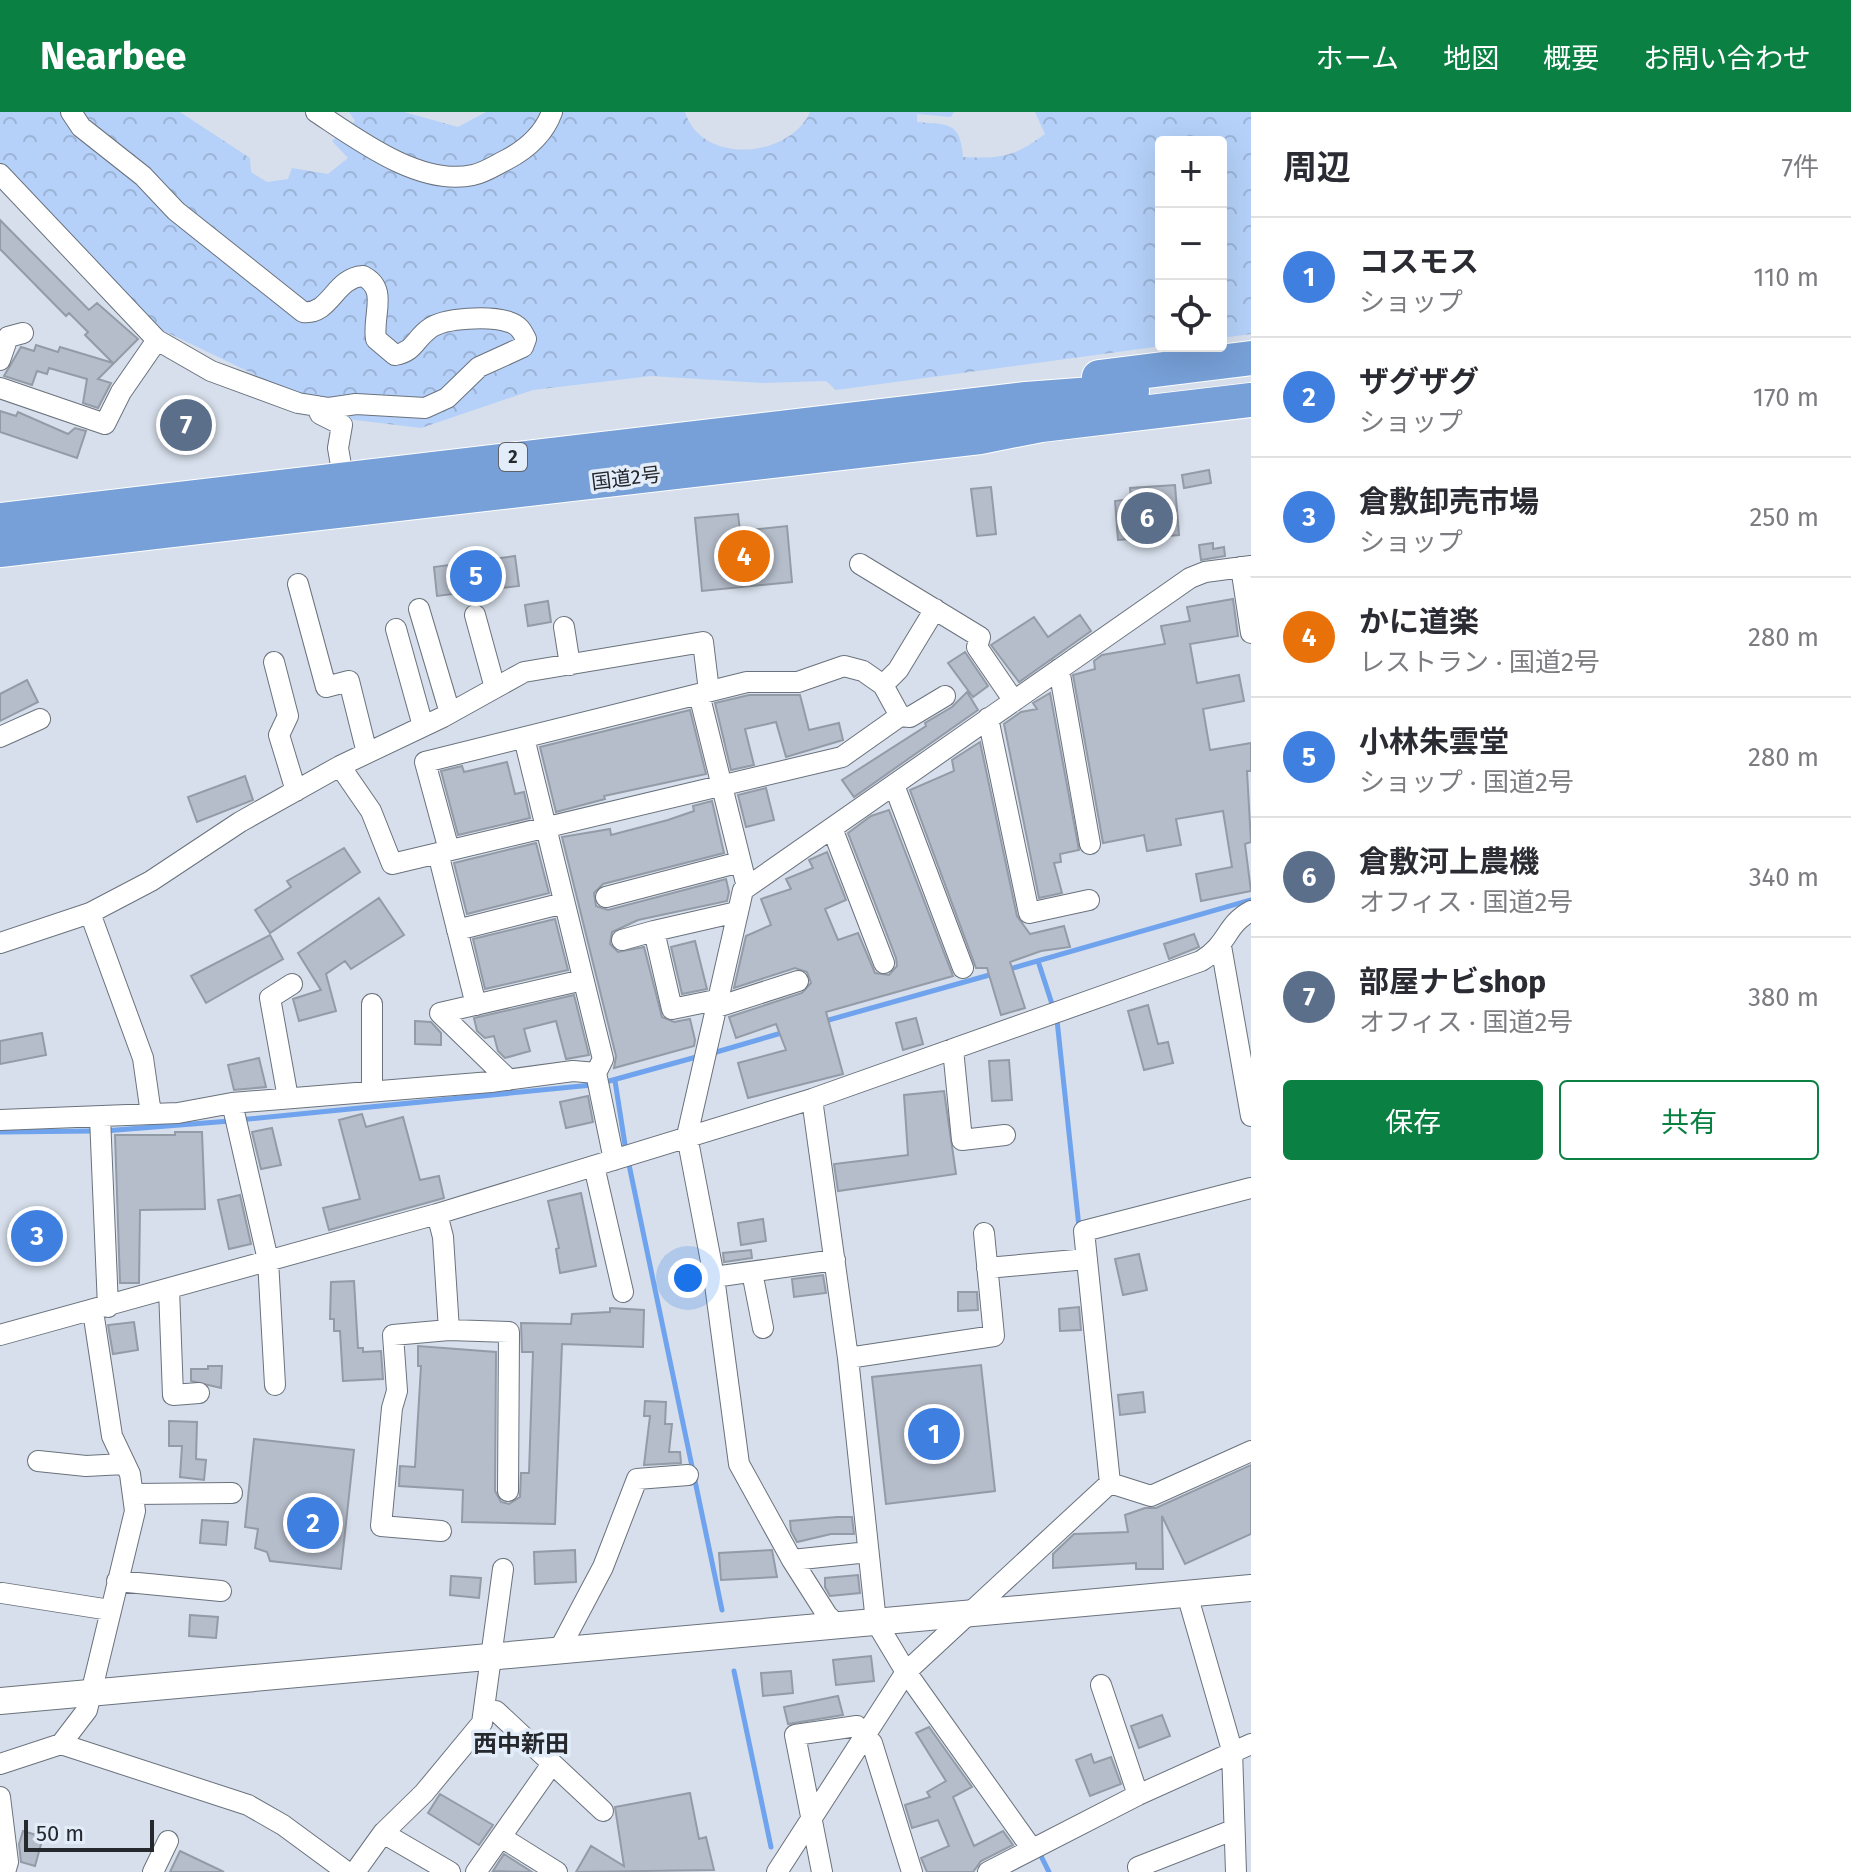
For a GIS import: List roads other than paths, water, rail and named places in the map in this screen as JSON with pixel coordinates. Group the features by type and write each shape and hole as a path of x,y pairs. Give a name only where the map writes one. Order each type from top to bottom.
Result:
{"highway":[{"path":"1026,399 1090,379 1251,358"},
{"name":"国道2号","path":"0,520 343,477 1026,399 1096,395 1251,378"},
{"name":"国道2号","path":"0,550 980,437 1041,425 1251,400"},
{"path":"980,437 1050,438 1251,418"},
{"path":"0,562 201,526"}],"street":[{"path":"0,174 157,340 211,371 298,403 329,408 356,404 425,408 447,398 479,367 523,347 526,339 521,329 508,321 444,322 428,329 407,353 395,355 376,339 379,289 363,276 341,283 322,308 313,313 303,312 176,211 143,176 81,127 71,112"},
{"path":"316,112 373,151 445,177 459,177 476,175 534,142 552,112"},
{"path":"0,360 8,337 23,333"},
{"path":"0,388 105,424 121,392 157,340"},
{"path":"317,406 320,414 342,425 338,448 343,477"},
{"path":"860,564 980,637 977,647 1014,701"},
{"path":"838,1626 792,1560 739,1464 714,1277 687,1136 737,912 747,887 1190,578 1205,572 1246,566 1251,633"},
{"path":"298,584 326,687 349,681 367,753"},
{"path":"419,609 450,713"},
{"path":"883,685 898,670 935,609"},
{"path":"475,615 495,688"},
{"path":"564,627 570,665"},
{"path":"396,629 423,726"},
{"path":"0,943 90,913 151,881 240,822 340,766 450,713 524,672 703,642 704,692 722,785 747,887"},
{"path":"274,662 288,716 279,735 296,791"},
{"path":"476,1005 457,930 425,762 747,682 798,682 844,666 863,671 883,685 900,716"},
{"path":"1059,669 1090,844"},
{"path":"340,766 371,811 392,864 842,757 900,716 910,717 945,696"},
{"path":"988,718 1029,913 1089,900"},
{"path":"0,737 40,719"},
{"path":"524,738 603,1059 596,1073 616,1159 623,1292"},
{"path":"894,785 963,968"},
{"path":"832,828 884,963"},
{"path":"606,897 740,862"},
{"path":"457,930 564,903"},
{"path":"622,940 737,912"},
{"path":"90,913 143,1058 151,1114"},
{"path":"0,1335 437,1214 812,1099 1201,961 1221,946 1233,921 1250,914"},
{"path":"654,931 672,1009 715,1004 798,981"},
{"path":"1221,946 1251,1116"},
{"path":"509,1080 440,1013 583,980"},
{"path":"288,1098 270,998 292,984"},
{"path":"372,1004 372,1090"},
{"path":"953,1049 962,1140 1005,1135"},
{"path":"0,1120 151,1114 232,1103 509,1080 573,1071 596,1073"},
{"path":"812,1099 848,1358 876,1622 906,1672 1032,1849"},
{"path":"232,1103 268,1260 275,1385"},
{"path":"0,1764 61,1744 83,1719 135,1511 134,1494 112,1436 100,1309 100,1117"},
{"path":"1110,1483 1084,1231 1251,1188"},
{"path":"437,1214 443,1237 449,1330"},
{"path":"848,1358 994,1336 984,1233"},
{"path":"987,1268 1087,1259"},
{"path":"714,1277 835,1260"},
{"path":"752,1272 763,1328"},
{"path":"169,1289 173,1395 199,1393"},
{"path":"441,1531 381,1526 392,1408 397,1391 393,1335 449,1330 509,1332 508,1491"},
{"path":"1110,1483 1151,1496 1251,1451"},
{"path":"38,1461 86,1466 124,1464"},
{"path":"558,1652 603,1567 637,1479 688,1475"},
{"path":"777,1872 906,1672 1110,1483"},
{"path":"134,1494 232,1493"},
{"path":"792,1560 859,1553"},
{"path":"355,1872 383,1833 424,1793 478,1730 493,1658 503,1569"},
{"path":"117,1581 221,1591"},
{"path":"0,1701 91,1696 1251,1588"},
{"path":"2,1593 110,1610"},
{"path":"1187,1594 1241,1747 1233,1830 1236,1872"},
{"path":"1101,1685 1138,1795"},
{"path":"496,1711 603,1811"},
{"path":"822,1872 795,1735 857,1726 866,1733 912,1872"},
{"path":"61,1744 248,1805 283,1825 347,1872"},
{"path":"988,1872 1138,1795 1241,1747"},
{"path":"476,1872 552,1764"},
{"path":"0,1797 8,1862 5,1872"},
{"path":"1138,1867 1233,1830"},
{"path":"383,1833 450,1872"},
{"path":"501,1837 557,1872"},
{"path":"153,1872 168,1841"}],"waterway":[{"path":"1006,970 1251,900"},
{"path":"1038,961 1053,1007"},
{"path":"825,1021 993,974"},
{"path":"1057,1020 1079,1227"},
{"path":"713,1053 785,1032"},
{"path":"602,1083 700,1056"},
{"path":"615,1081 626,1151"},
{"path":"239,1120 592,1085"},
{"path":"104,1131 230,1121"},
{"path":"0,1132 94,1131"},
{"path":"628,1160 722,1610"},
{"path":"734,1671 771,1847"},
{"path":"1040,1854 1049,1872"}],"place":[{"name":"部屋ナビshop","path":"186,425"},
{"name":"倉敷河上農機","path":"1147,518"},
{"name":"かに道楽","path":"744,556"},
{"name":"小林朱雲堂","path":"476,576"},
{"name":"倉敷卸売市場","path":"37,1236"},
{"name":"コスモス","path":"934,1434"},
{"name":"ザグザグ","path":"313,1523"}],"district":[{"name":"西中新田","path":"521,1744"}]}
